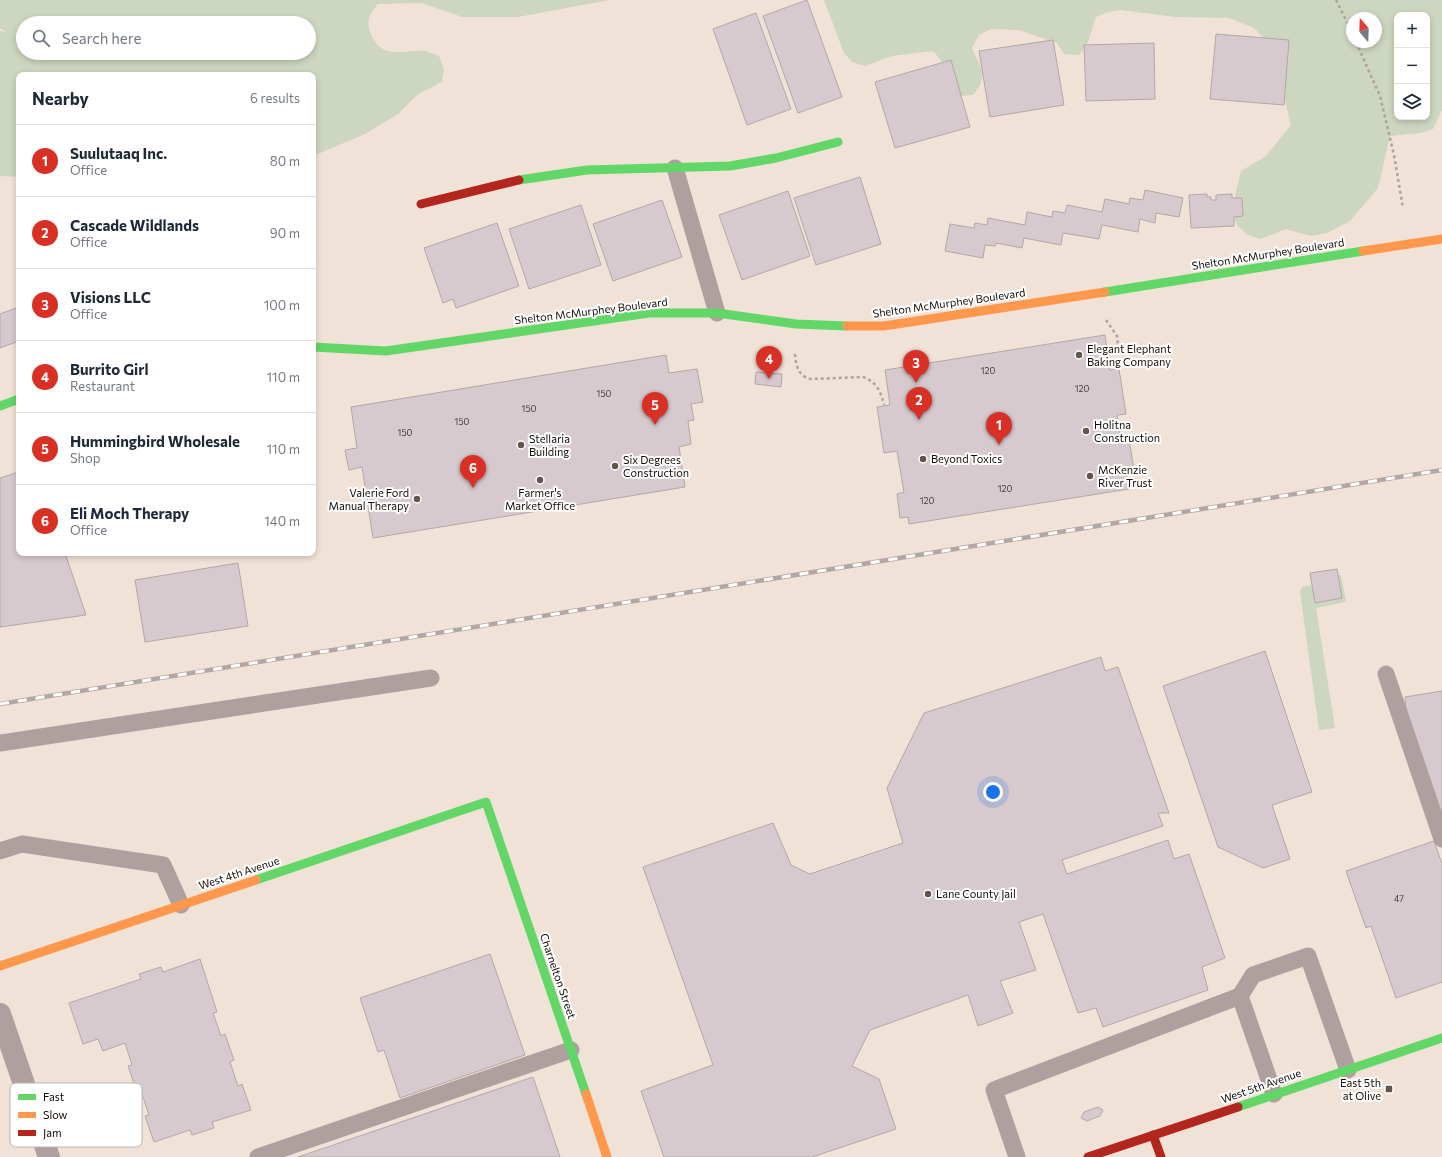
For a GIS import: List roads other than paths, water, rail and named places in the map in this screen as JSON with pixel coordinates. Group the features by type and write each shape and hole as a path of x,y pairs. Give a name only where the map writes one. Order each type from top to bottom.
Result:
{"street":[{"path":"421,204 517,180 586,170 714,167 749,163 838,142"},
{"name":"Shelton McMurphey Boulevard","path":"316,348 386,350 451,343 649,313 717,312 736,317 796,324 884,326 1442,239"},
{"path":"0,406 16,400"},
{"name":"West 4th Avenue","path":"0,966 486,802"},
{"name":"Charnelton Street","path":"486,802 607,1157"},
{"path":"0,1014 24,1083"},
{"name":"West 5th Avenue","path":"1088,1157 1442,1038"},
{"path":"1153,1135 1161,1157"},
{"path":"46,1147 49,1157"}],"lane":[{"path":"675,168 717,312"},
{"path":"1386,674 1442,839"},
{"path":"0,743 431,678"},
{"path":"0,851 22,844 163,865 181,905"},
{"path":"1017,1157 994,1090 1240,996 1253,975 1308,956 1348,1070"},
{"path":"1240,996 1274,1094"},
{"path":"258,1157 571,1050"}],"railway":[{"path":"0,704 1442,470"}],"place":[{"name":"Elegant Elephant Baking Company","path":"1079,355"},
{"name":"Burrito Girl","path":"769,379"},
{"name":"Visions LLC","path":"916,383"},
{"name":"Cascade Wildlands","path":"919,420"},
{"name":"Hummingbird Wholesale","path":"655,425"},
{"name":"Holitna Construction","path":"1086,431"},
{"name":"Stellaria Building","path":"521,445"},
{"name":"Suulutaaq Inc.","path":"999,445"},
{"name":"Beyond Toxics","path":"923,459"},
{"name":"Six Degrees Construction","path":"615,466"},
{"name":"McKenzie River Trust","path":"1090,476"},
{"name":"Farmer's Market Office","path":"540,480"},
{"name":"Eli Moch Therapy","path":"473,488"},
{"name":"Valerie Ford Manual Therapy","path":"417,499"},
{"name":"Lane County Jail","path":"928,894"},
{"name":"East 5th at Olive","path":"1389,1089"}]}
